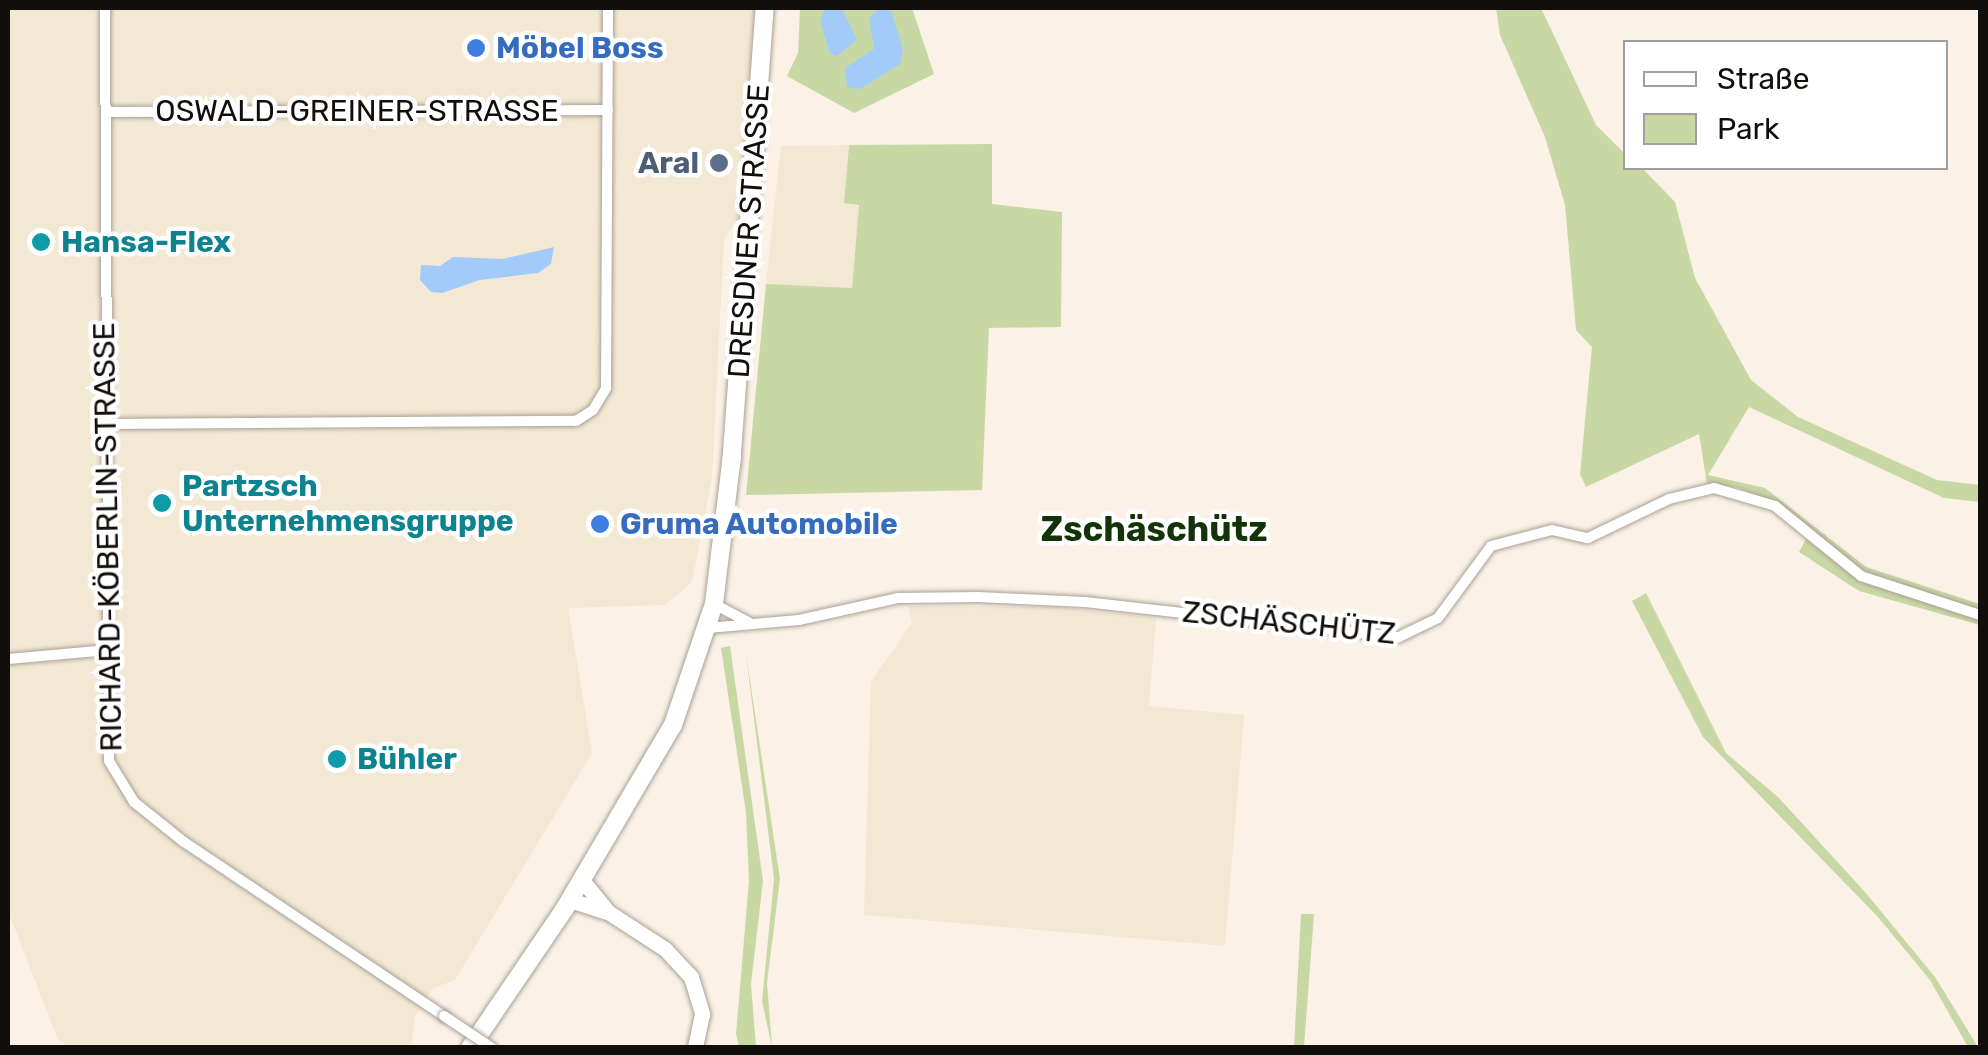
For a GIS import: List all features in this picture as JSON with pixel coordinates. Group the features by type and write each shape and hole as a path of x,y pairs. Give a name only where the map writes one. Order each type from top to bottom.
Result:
{"main road":[{"name":"DRESDNER STRASSE","path":"470,1048 552,914 570,900 630,804 673,725 708,628 724,555 765,8"}],"street":[{"name":"RICHARD-KÖBERLIN-STRASSE","path":"105,8 104,424 109,761 134,802 492,1048"},
{"path":"104,424 576,422 606,388 608,8"},
{"name":"OSWALD-GREINER-STRASSE","path":"106,112 608,110"},
{"name":"ZSCHÄSCHÜTZ","path":"708,628 798,620 898,598 1044,598 1399,637 1421,632 1448,609 1491,546 1552,530 1588,538 1670,499 1714,488 1774,506 1861,576 1980,615"},
{"path":"714,604 750,623"},
{"path":"8,660 106,650"},
{"path":"582,880 608,912"},
{"path":"570,900 608,912 666,949 691,977 702,1014 695,1048"}],"shaded area":[{"path":"8,8 757,8 744,208 724,240 712,478 692,582 665,605 568,608 592,753 455,980 433,988 415,1017 411,1047 70,1047 58,1040 8,911"},
{"path":"849,145 844,202 859,204 852,289 766,284 781,146"},
{"path":"908,606 1057,607 1156,618 1149,706 1244,715 1225,946 864,915 871,682 912,623"}],"green space":[{"path":"800,8 912,8 934,74 854,113 787,76 798,53"},
{"path":"1496,8 1541,8 1596,125 1623,152 1623,170 1644,170 1675,202 1695,278 1751,380 1798,417 1937,480 1980,485 1980,502 1944,498 1749,407 1708,475 1765,488 1866,567 1980,604 1980,611 1863,572 1778,503 1736,487 1707,484 1699,434 1586,487 1580,474 1592,347 1576,330 1565,205 1545,137 1500,35"},
{"path":"992,144 992,204 1062,212 1061,327 989,328 982,490 746,495 766,284 852,288 859,205 844,203 849,145"},
{"path":"1806,539 1860,581 1980,619 1980,625 1859,591 1799,552"},
{"path":"1646,593 1726,753 1778,797 1865,892 1935,977 1978,1047 1968,1047 1930,980 1878,917 1703,737 1632,601"},
{"path":"730,646 763,881 751,984 756,1047 739,1047 736,1034 749,881 746,812 721,648"},
{"path":"746,654 780,879 767,983 772,1047 762,1001 774,879"},
{"path":"1301,914 1314,914 1304,1047 1294,1047"}],"water":[{"path":"880,8 891,11 903,49 900,64 860,89 847,87 845,68 874,49 869,18"},
{"path":"825,9 842,9 857,40 837,56 830,54 820,21"},
{"path":"554,247 551,264 538,273 480,280 442,293 431,292 420,280 421,265 440,266 453,257 503,259"}],"place":[{"name":"Möbel Boss","path":"476,48"},
{"name":"Aral","path":"719,163"},
{"name":"Hansa-Flex","path":"41,242"},
{"name":"Partzsch Unternehmensgruppe","path":"162,503"},
{"name":"Gruma Automobile","path":"600,524"},
{"name":"Bühler","path":"337,759"}],"district":[{"name":"Zschäschütz","path":"1154,529"}]}
